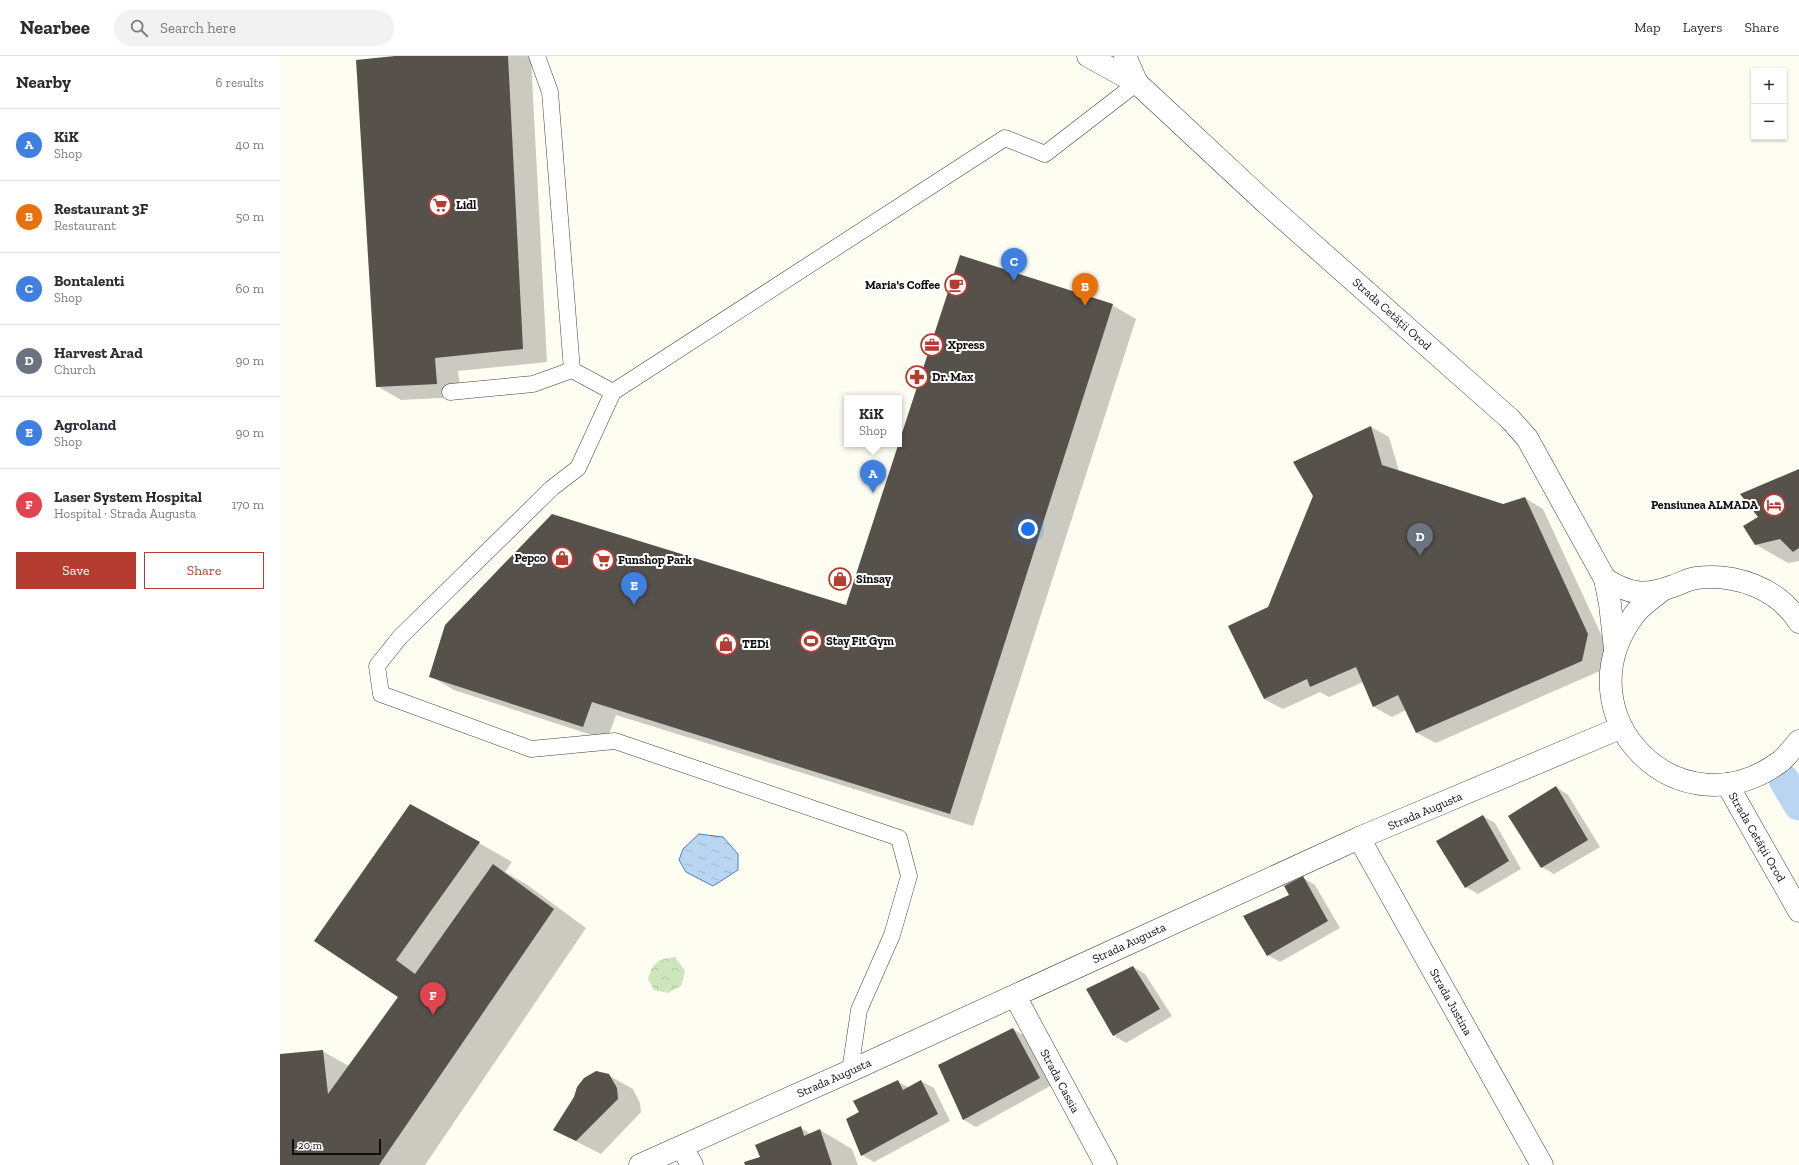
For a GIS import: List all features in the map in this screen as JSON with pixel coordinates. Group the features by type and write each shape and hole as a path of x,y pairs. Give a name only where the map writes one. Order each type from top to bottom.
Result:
{"street":[{"name":"Strada Cetății Orod","path":"1088,56 1137,83 1272,208 1510,419 1527,438 1605,579 1610,604 1615,649 1610,689 1620,728 1639,754 1665,773 1695,784 1727,784 1756,776 1782,760 1799,741"},
{"name":"Strada Cetății Orod","path":"1125,56 1137,83"},
{"name":"Strada Cetății Orod","path":"1605,579 1632,593 1646,593 1661,591 1695,578 1731,578 1765,589 1793,612 1799,622"},
{"name":"Strada Cetății Orod","path":"1615,649 1634,614 1661,591"},
{"name":"Strada Augusta","path":"640,1165 687,1156 850,1071 1359,838 1620,728"},
{"name":"Strada Cetății Orod","path":"1727,784 1799,911"},
{"name":"Strada Justina","path":"1359,838 1542,1165"},
{"name":"Strada Cassia","path":"1015,996 1106,1165"}],"lane":[{"path":"537,56 550,92 572,370"},
{"path":"850,1071 859,1010 892,935 909,876 899,838 615,741 531,749 381,694 377,666 400,637 552,488 578,468 613,392 1005,138 1045,154 1137,83"},
{"path":"450,392 533,384 572,370 613,392"}],"green space":[{"path":"675,957 685,971 681,986 668,993 654,990 648,979 654,965 660,960"}],"water":[{"path":"699,834 723,837 738,854 738,870 713,886 686,872 679,860 683,849"}],"building":[{"name":"Lidl","path":"395,56 508,56 523,349 435,358 437,384 376,387 356,60"},
{"name":"Funshop Park","path":"960,255 1113,304 950,814 592,702 583,727 429,677 445,625 552,514 846,605 897,447 902,447 902,433"},
{"path":"1371,426 1382,465 1503,504 1525,497 1588,634 1582,661 1416,733 1398,695 1373,707 1356,667 1310,687 1307,679 1264,699 1228,626 1268,607 1313,496 1293,462"},
{"name":"Pensiunea ALMADA","path":"1799,469 1799,548 1793,552 1780,539 1755,545 1743,526 1758,517 1740,494"},
{"path":"1556,786 1588,840 1541,868 1508,816"},
{"path":"410,804 480,842 396,960 415,974 493,864 554,909 379,1165 280,1165 280,1054 323,1050 328,1094 398,997 314,941"},
{"path":"1483,815 1509,861 1465,888 1436,841"},
{"path":"1303,876 1328,921 1267,956 1243,916 1289,895 1284,886"},
{"path":"1133,966 1160,1009 1113,1036 1086,989"},
{"path":"1013,1028 1040,1078 963,1120 938,1065"},
{"path":"596,1071 609,1074 617,1088 618,1099 576,1141 553,1130 574,1097 577,1087 584,1078"},
{"path":"898,1080 903,1090 921,1080 938,1114 861,1156 846,1119 859,1112 853,1101"},
{"path":"801,1126 804,1136 820,1129 832,1165 745,1165 744,1162 760,1157 755,1145"}],"waterway":[{"path":"1784,780 1799,805"}],"place":[{"name":"Lidl","path":"440,205"},
{"name":"Bontalenti","path":"1014,281"},
{"name":"Maria's Coffee","path":"956,285"},
{"name":"Restaurant 3F","path":"1085,306"},
{"name":"Xpress","path":"932,345"},
{"name":"Dr. Max","path":"917,377"},
{"name":"KiK","path":"873,493"},
{"name":"Pensiunea ALMADA","path":"1774,505"},
{"name":"Harvest Arad","path":"1420,556"},
{"name":"Pepco","path":"562,558"},
{"name":"Funshop Park","path":"603,560"},
{"name":"Sinsay","path":"840,579"},
{"name":"Agroland","path":"634,605"},
{"name":"Stay Fit Gym","path":"811,641"},
{"name":"TEDi","path":"726,644"},
{"name":"Laser System Hospital","path":"433,1015"}]}
